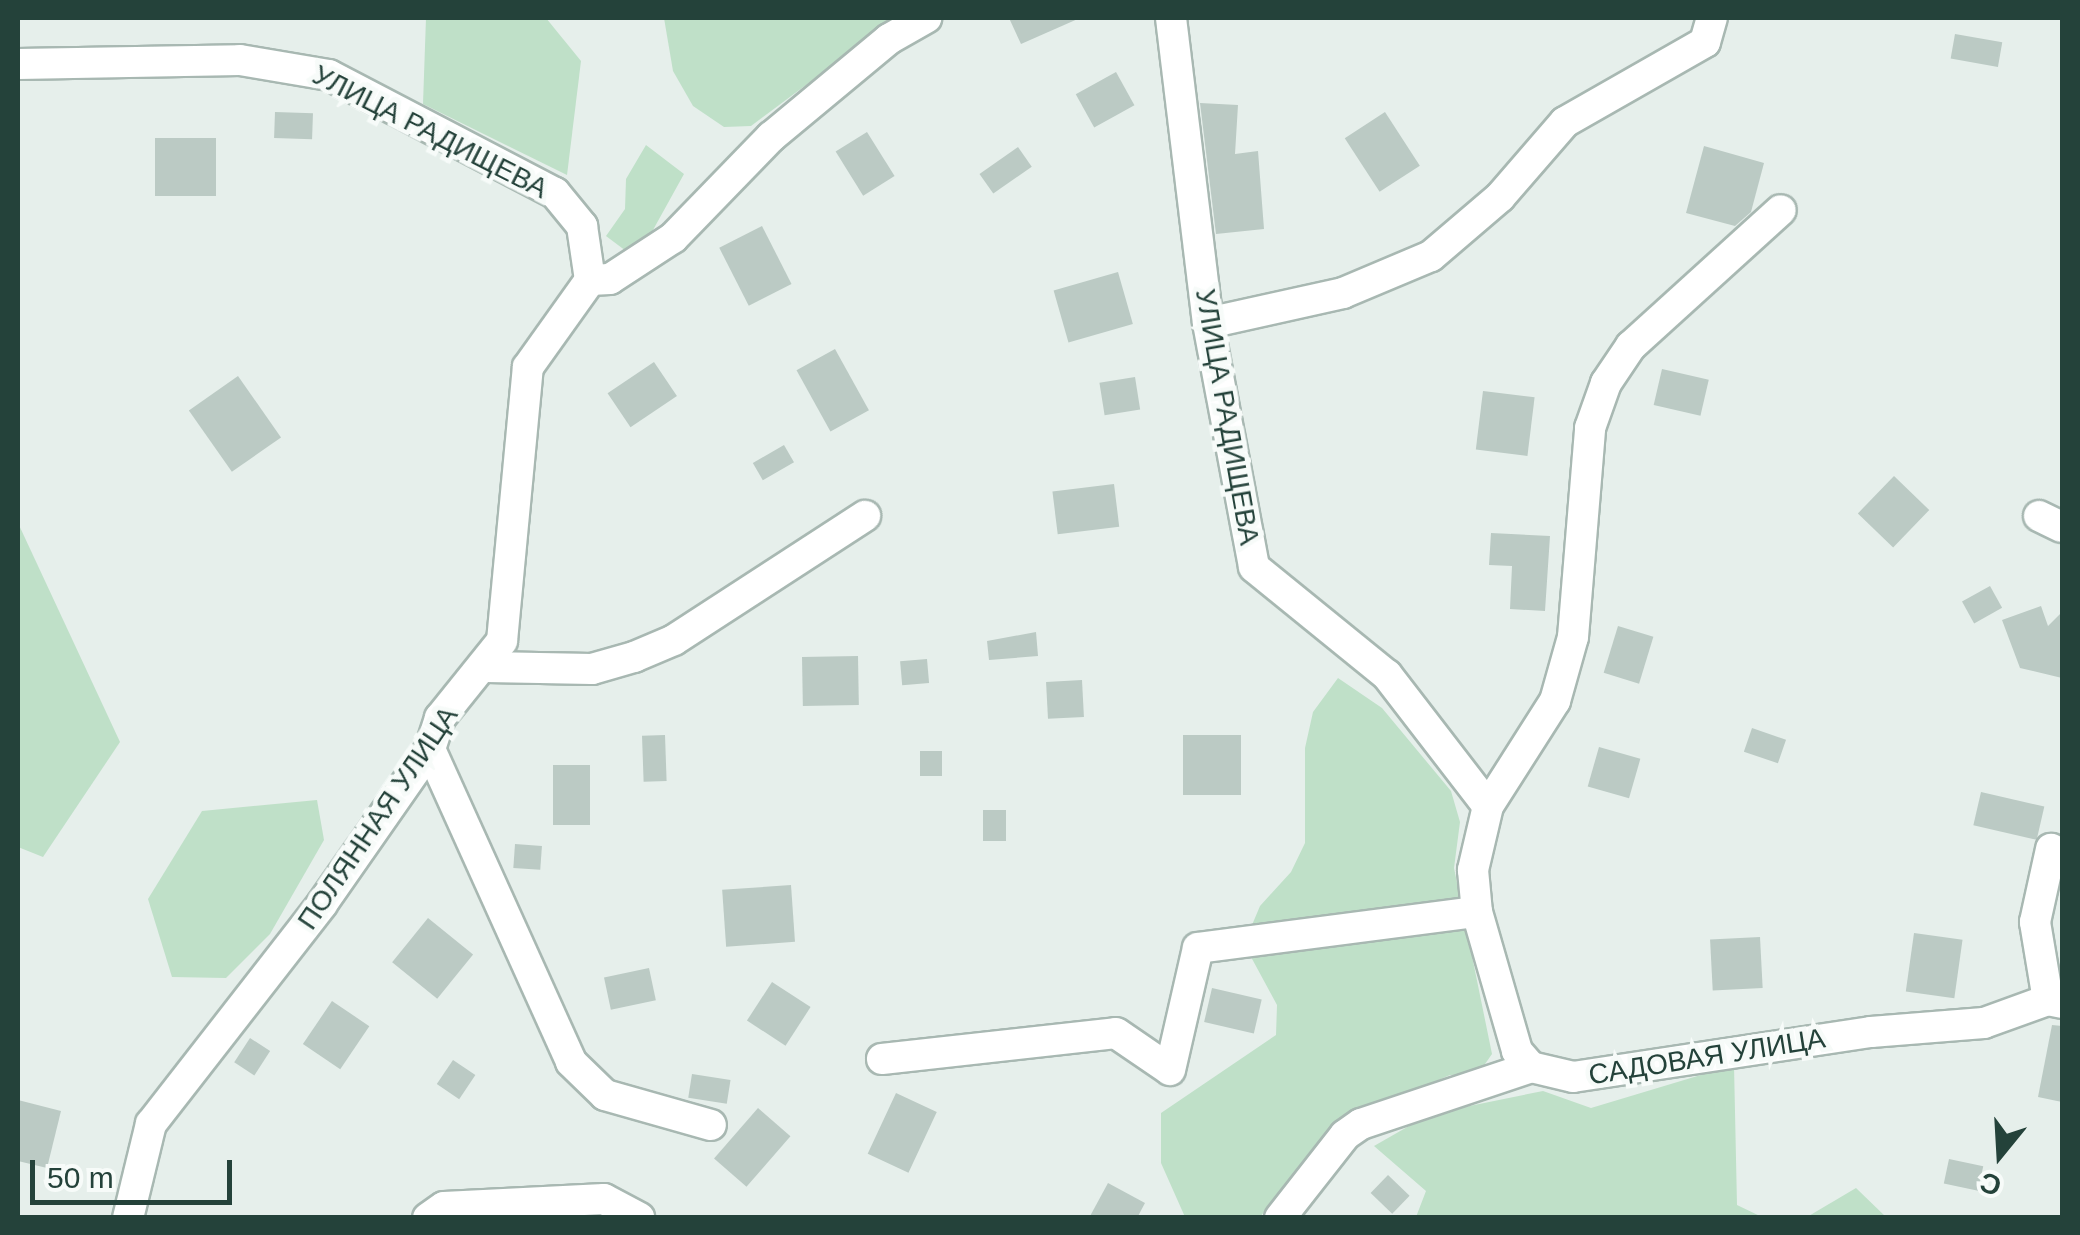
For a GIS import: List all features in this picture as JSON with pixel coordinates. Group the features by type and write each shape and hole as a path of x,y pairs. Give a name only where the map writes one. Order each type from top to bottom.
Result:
{"street":[{"path":"590,280 610,278 673,238 771,137 889,39 926,18"},
{"name":"УЛИЦА РАДИЩЕВА","path":"1172,18 1208,323 1254,567 1388,675 1488,806"},
{"path":"1208,323 1343,293 1431,256 1500,197 1565,122 1705,42 1712,18"},
{"name":"УЛИЦА РАДИЩЕВА","path":"18,64 240,60 328,75 555,193 582,226 590,280"},
{"path":"1531,1068 1517,1051 1477,912 1472,870 1488,806 1534,740 1560,684 1573,637 1590,428 1606,383 1631,346 1780,210"},
{"name":"ПОЛЯННАЯ УЛИЦА","path":"128,1218 152,1124 322,904 430,750 440,718 487,668 502,642 528,367 590,280"},
{"path":"487,668 592,669 634,657 674,640 864,516"},
{"path":"430,750 571,1062 606,1095 711,1125"},
{"path":"2050,849 2035,922 2055,1001"},
{"path":"882,1058 1116,1033 1170,1070 1198,948 1477,912"},
{"name":"САДОВАЯ УЛИЦА","path":"1280,1218 1345,1135 1361,1124 1531,1068 1573,1077 1870,1032 1984,1023 2055,1001"},
{"path":"428,1218 444,1207 604,1199 639,1218"}],"green space":[{"path":"426,18 546,18 581,61 567,175 423,104"},
{"path":"664,18 896,18 751,126 724,127 693,106 673,71"},
{"path":"646,145 684,174 653,230 626,251 606,236 625,209 626,179"},
{"path":"18,523 120,742 43,857 18,847"},
{"path":"1338,678 1382,708 1451,791 1460,822 1454,868 1492,1054 1478,1074 1450,1075 1335,1125 1260,1217 1185,1217 1161,1163 1161,1113 1276,1035 1277,1005 1244,944 1260,906 1291,872 1305,843 1305,748 1313,712"},
{"path":"317,800 324,840 270,934 226,978 172,977 148,899 202,811"},
{"path":"1734,1065 1737,1205 1762,1217 1416,1217 1426,1191 1374,1146 1430,1114 1543,1091 1591,1108"},
{"path":"1856,1188 1886,1217 1807,1217"}],"building":[{"path":"1009,18 1080,18 1021,44"},
{"path":"1955,34 2002,42 1998,67 1951,59"},
{"path":"1116,72 1134,105 1094,128 1076,94"},
{"path":"1200,103 1238,105 1235,154 1258,151 1264,229 1216,234"},
{"path":"275,112 313,113 312,139 274,138"},
{"path":"1385,112 1420,166 1380,192 1345,138"},
{"path":"867,132 895,176 863,196 836,152"},
{"path":"155,138 216,138 216,196 155,196"},
{"path":"1704,146 1764,163 1751,212 1735,226 1686,213"},
{"path":"1018,147 1032,167 993,194 979,174"},
{"path":"762,226 792,284 749,306 719,248"},
{"path":"1118,272 1133,324 1068,342 1054,290"},
{"path":"835,349 869,410 830,432 797,370"},
{"path":"654,362 677,396 631,427 608,393"},
{"path":"1662,369 1709,380 1700,416 1654,405"},
{"path":"238,376 281,437 232,472 189,410"},
{"path":"1135,377 1140,410 1105,415 1099,383"},
{"path":"1483,391 1535,397 1527,456 1476,450"},
{"path":"784,445 794,462 763,480 753,463"},
{"path":"1894,476 1929,510 1893,547 1858,513"},
{"path":"1114,484 1119,527 1058,534 1052,492"},
{"path":"1491,533 1550,536 1545,611 1510,609 1512,566 1489,565"},
{"path":"1990,586 2002,608 1974,623 1962,602"},
{"path":"2041,606 2048,626 2062,612 2062,678 2020,668 2002,620"},
{"path":"1618,626 1653,637 1639,684 1604,673"},
{"path":"1036,632 1038,656 989,660 987,641"},
{"path":"858,656 859,705 803,706 802,657"},
{"path":"927,659 929,683 902,685 900,661"},
{"path":"1082,680 1084,717 1048,719 1046,682"},
{"path":"1752,728 1786,740 1778,763 1744,752"},
{"path":"665,735 667,781 644,782 642,736"},
{"path":"1183,735 1241,735 1241,795 1183,795"},
{"path":"1599,747 1640,759 1629,798 1588,786"},
{"path":"920,751 942,751 942,776 920,776"},
{"path":"553,765 590,765 590,825 553,825"},
{"path":"1981,792 2044,807 2037,840 1973,825"},
{"path":"983,810 1006,810 1006,841 983,841"},
{"path":"515,844 542,846 540,870 513,868"},
{"path":"791,885 795,942 726,947 722,890"},
{"path":"428,918 473,955 437,999 392,962"},
{"path":"1914,933 1963,940 1954,998 1906,991"},
{"path":"1760,937 1763,988 1713,991 1710,940"},
{"path":"649,968 656,1000 611,1010 604,978"},
{"path":"772,982 811,1007 786,1046 747,1021"},
{"path":"1212,988 1262,999 1254,1034 1204,1022"},
{"path":"332,1001 369,1026 340,1069 303,1044"},
{"path":"2052,1025 2062,1026 2062,1102 2038,1097"},
{"path":"250,1038 270,1051 254,1075 234,1062"},
{"path":"453,1060 475,1075 459,1099 437,1084"},
{"path":"692,1074 731,1080 727,1104 688,1098"},
{"path":"896,1093 937,1112 908,1173 868,1154"},
{"path":"18,1100 61,1111 47,1168 18,1161"},
{"path":"758,1108 790,1136 746,1187 714,1159"},
{"path":"1949,1159 1983,1166 1978,1191 1944,1183"},
{"path":"1388,1175 1410,1196 1392,1214 1371,1193"},
{"path":"1108,1183 1145,1203 1137,1218 1089,1218"}]}
